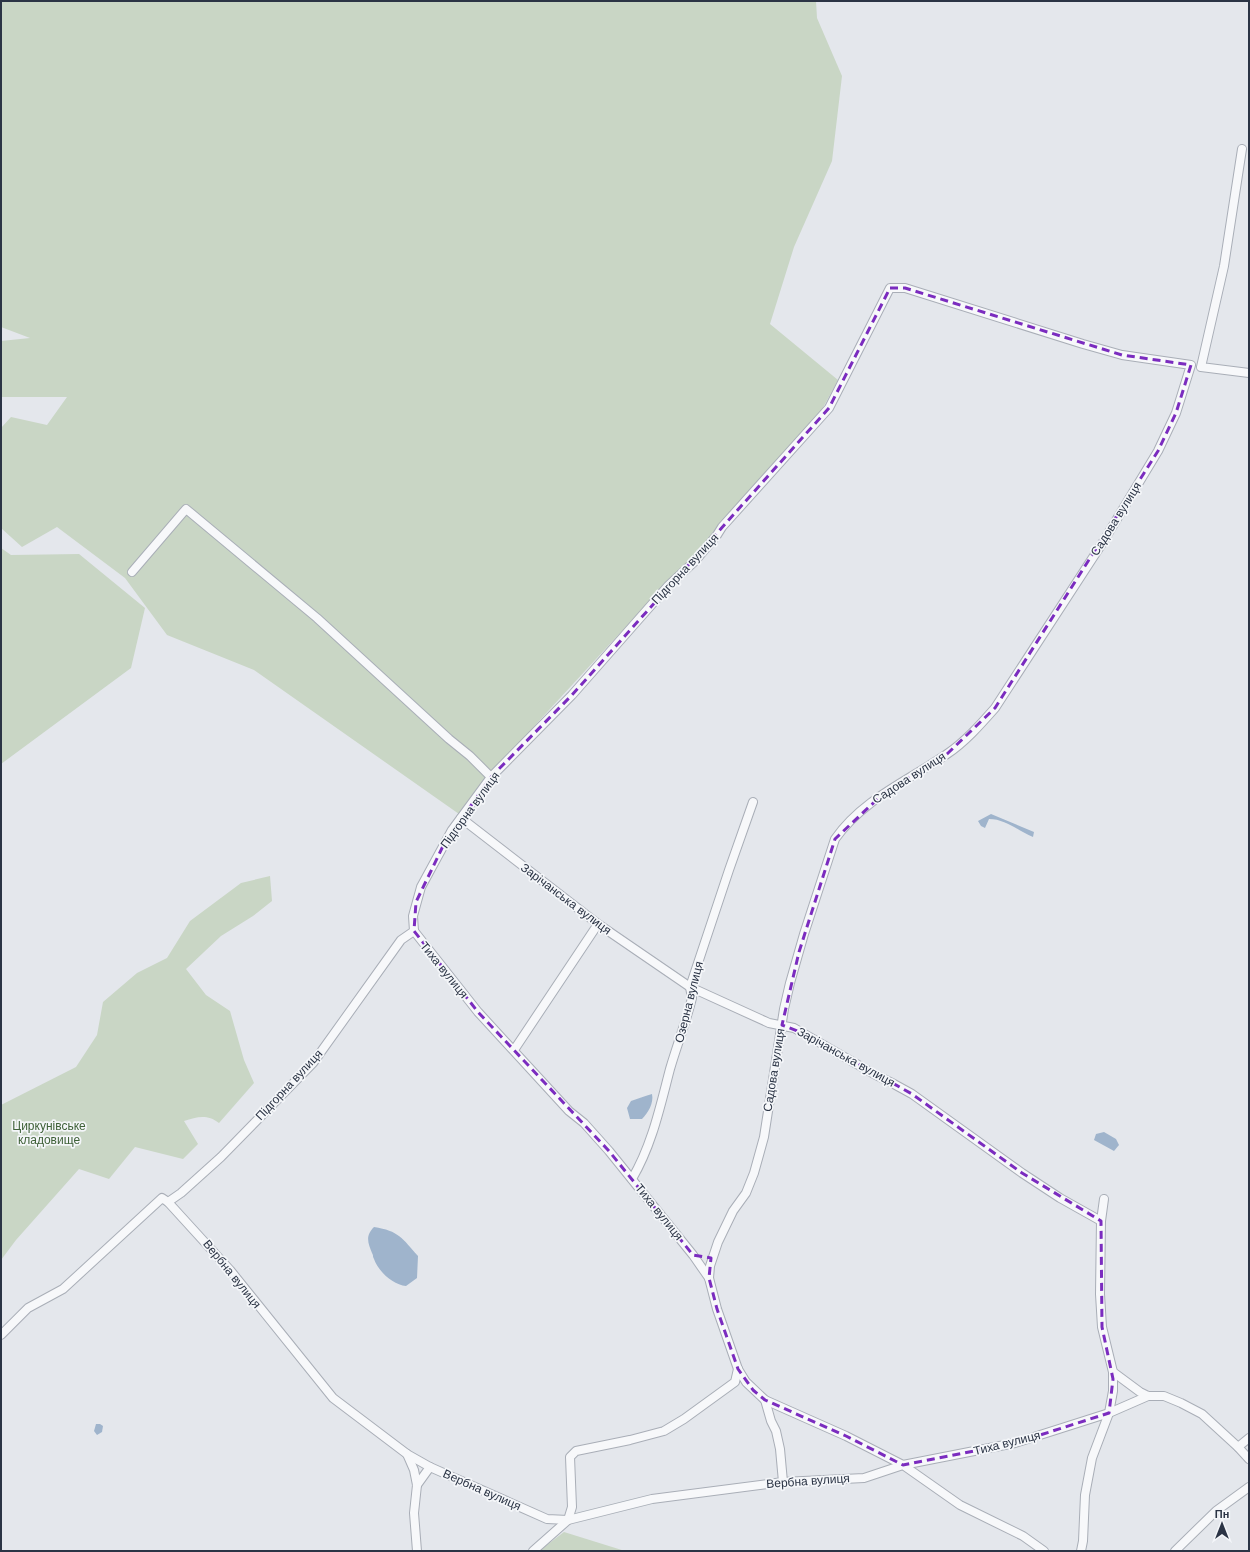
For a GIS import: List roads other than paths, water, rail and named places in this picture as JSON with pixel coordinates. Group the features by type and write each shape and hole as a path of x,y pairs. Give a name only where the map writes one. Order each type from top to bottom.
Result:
{"street":[{"path":"1242,149 1224,266 1201,366 1249,373"},
{"name":"Підгорна вулиця","path":"1,1335 28,1308 63,1289 162,1198 168,1202 181,1194 221,1157 313,1063 401,940 414,931 412,916 421,887 444,844 491,777 572,695 668,586 695,561 722,527 829,408 890,288 905,288 1122,355 1190,364"},
{"name":"Садова вулиця","path":"709,1278 713,1257 726,1225 733,1211 746,1192 754,1173 764,1137 790,983 835,838 870,803 885,792 948,754 976,730 995,708 1103,542 1158,451 1176,413 1190,364"},
{"path":"132,572 186,509 317,618 449,739 470,756 491,777"},
{"name":"Озерна вулиця","path":"632,1179 641,1163 653,1132 692,998 690,988 728,870 753,802"},
{"name":"Зарічанська вулиця","path":"461,818 598,924 690,988 769,1023 794,1028 912,1094 1022,1173 1060,1198 1101,1221"},
{"path":"514,1050 598,924"},
{"name":"Тиха вулиця","path":"414,931 478,1012 569,1111 584,1123 632,1179 693,1255 709,1278 717,1309 738,1369 746,1382 765,1400 846,1436 903,1465 960,1505 1023,1536 1044,1551"},
{"path":"1080,1551 1083,1541 1085,1495 1092,1458 1109,1413 1112,1391 1113,1372 1102,1327 1100,1294 1101,1221 1104,1199"},
{"name":"Вербна вулиця","path":"168,1202 230,1270 333,1398 407,1454 430,1467 547,1519 568,1520 652,1498 783,1482 864,1478 903,1465"},
{"path":"693,1255 699,1258 713,1257"},
{"path":"532,1551 568,1520 572,1507 570,1457 572,1454 576,1451 623,1442 664,1431 684,1419 734,1382 738,1369"},
{"path":"1113,1372 1140,1392 1148,1396 1164,1396 1202,1414 1249,1459"},
{"name":"Тиха вулиця","path":"903,1465 1015,1443 1109,1413 1148,1396"},
{"path":"765,1400 771,1421 776,1431 780,1448 783,1482"},
{"path":"1238,1447 1249,1438"},
{"path":"407,1454 414,1470 417,1485 414,1513 417,1551"},
{"path":"417,1485 430,1467"},
{"path":"1175,1551 1216,1511 1249,1487"}],"water":[{"path":"991,814 1034,832 1033,837 1001,821 989,819 985,828 981,826 978,821"},
{"path":"652,1094 651,1104 644,1117 642,1119 630,1119 627,1108 631,1101"},
{"path":"1104,1132 1116,1139 1119,1145 1114,1151 1094,1140 1096,1134"},
{"path":"374,1227 395,1233 408,1244 418,1256 417,1278 406,1286 391,1280 382,1273 376,1264 368,1240 369,1233"},
{"path":"96,1424 103,1426 102,1432 97,1435 94,1431"}],"park label":[{"name":"Циркунівське кладовище","path":"49,1133"}]}
